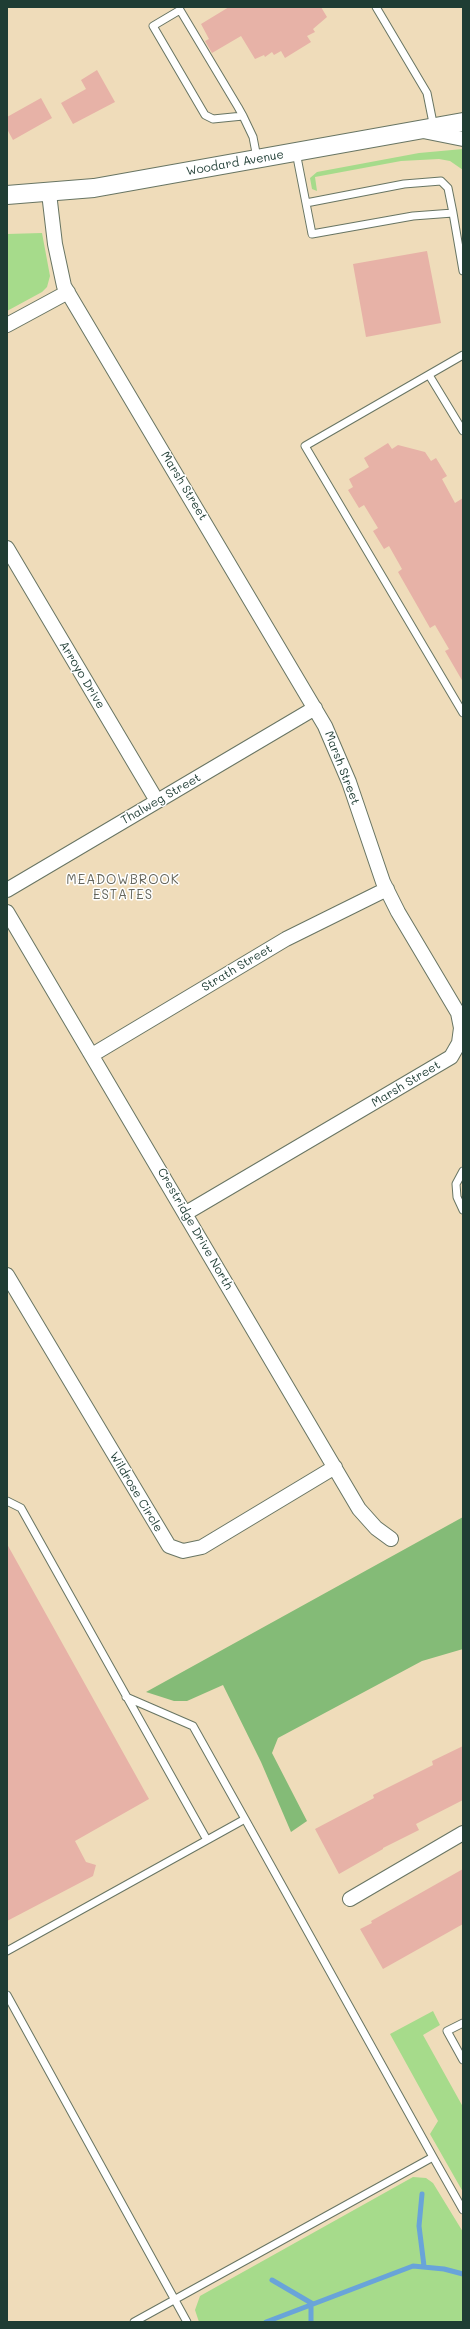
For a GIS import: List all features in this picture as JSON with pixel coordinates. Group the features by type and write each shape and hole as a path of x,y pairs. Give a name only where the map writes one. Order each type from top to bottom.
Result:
{"street":[{"name":"Woodard Avenue","path":"7,195 49,193 94,188 463,122"},
{"path":"427,129 463,139"},
{"name":"Marsh Street","path":"49,193 58,264 68,292 315,708 336,747 374,860 387,889 458,1013 462,1028 459,1043 451,1057 186,1213"},
{"path":"7,325 68,292"},
{"name":"Arroyo Drive","path":"7,548 158,801"},
{"name":"Thalweg Street","path":"7,890 315,708"},
{"name":"Strath Street","path":"92,1055 286,939 387,889"},
{"name":"Crestridge Drive North","path":"7,912 186,1213 359,1509 376,1528 391,1539"},
{"name":"Wildrose Circle","path":"7,1275 169,1546 184,1551 202,1546 335,1468"},
{"path":"350,1899 463,1833"}],"lane":[{"path":"376,7 427,93 427,129"},
{"path":"243,116 213,119 205,115 153,26 180,10 243,116 253,137 257,159"},
{"path":"296,152 312,234 413,216 453,213"},
{"path":"306,202 404,184 441,181 448,188 463,271"},
{"path":"463,355 305,446 463,713"},
{"path":"429,375 463,431"},
{"path":"463,1171 456,1184 457,1197 463,1210"},
{"path":"7,1501 21,1508 207,1840"},
{"path":"126,1697 193,1726 463,2210"},
{"path":"7,1951 245,1819"},
{"path":"7,1994 187,2322"},
{"path":"463,2022 447,2031 463,2060"},
{"path":"134,2322 433,2157"}],"green space":[{"path":"463,149 463,170 450,161 439,159 401,161 315,177 317,191 312,189 310,178 317,172 419,153"},
{"path":"42,233 50,276 47,287 42,292 7,311 7,234"},
{"path":"463,1517 463,1649 422,1661 278,1738 272,1753 307,1821 291,1832 261,1762 223,1685 187,1701 174,1701 146,1692"},
{"path":"433,2011 440,2025 423,2035 463,2107 463,2192 430,2134 438,2121 390,2034"},
{"path":"413,2177 426,2178 433,2183 463,2232 463,2322 199,2322 195,2310 200,2296"}],"building":[{"path":"229,7 321,7 327,17 313,29 315,32 307,36 311,42 285,58 281,51 274,55 272,52 265,57 264,55 255,59 241,36 212,53 205,41 209,39 201,24"},
{"path":"97,70 115,102 73,124 61,103 86,89 81,80"},
{"path":"41,98 52,118 13,140 7,129 7,117"},
{"path":"427,251 441,323 366,337 353,264"},
{"path":"388,443 392,449 398,445 425,452 431,461 436,458 447,476 442,479 455,503 463,498 463,682 445,651 449,649 435,625 430,628 398,572 402,569 389,546 384,549 373,531 378,528 364,505 359,508 348,490 353,487 349,479 369,467 364,458"},
{"path":"7,1544 149,1799 75,1841 86,1862 96,1865 93,1876 7,1921"},
{"path":"463,1746 463,1800 416,1824 419,1830 383,1848 339,1874 315,1829 374,1798 373,1795 433,1765 432,1761"},
{"path":"463,1869 463,1924 383,1969 360,1929 372,1923 371,1921"}],"waterway":[{"path":"422,2194 419,2226 424,2266"},
{"path":"266,2322 413,2266 444,2269 463,2274"},
{"path":"272,2280 313,2304"},
{"path":"311,2304 311,2322"}],"district":[{"name":"MEADOWBROOK ESTATES","path":"123,888"}]}
